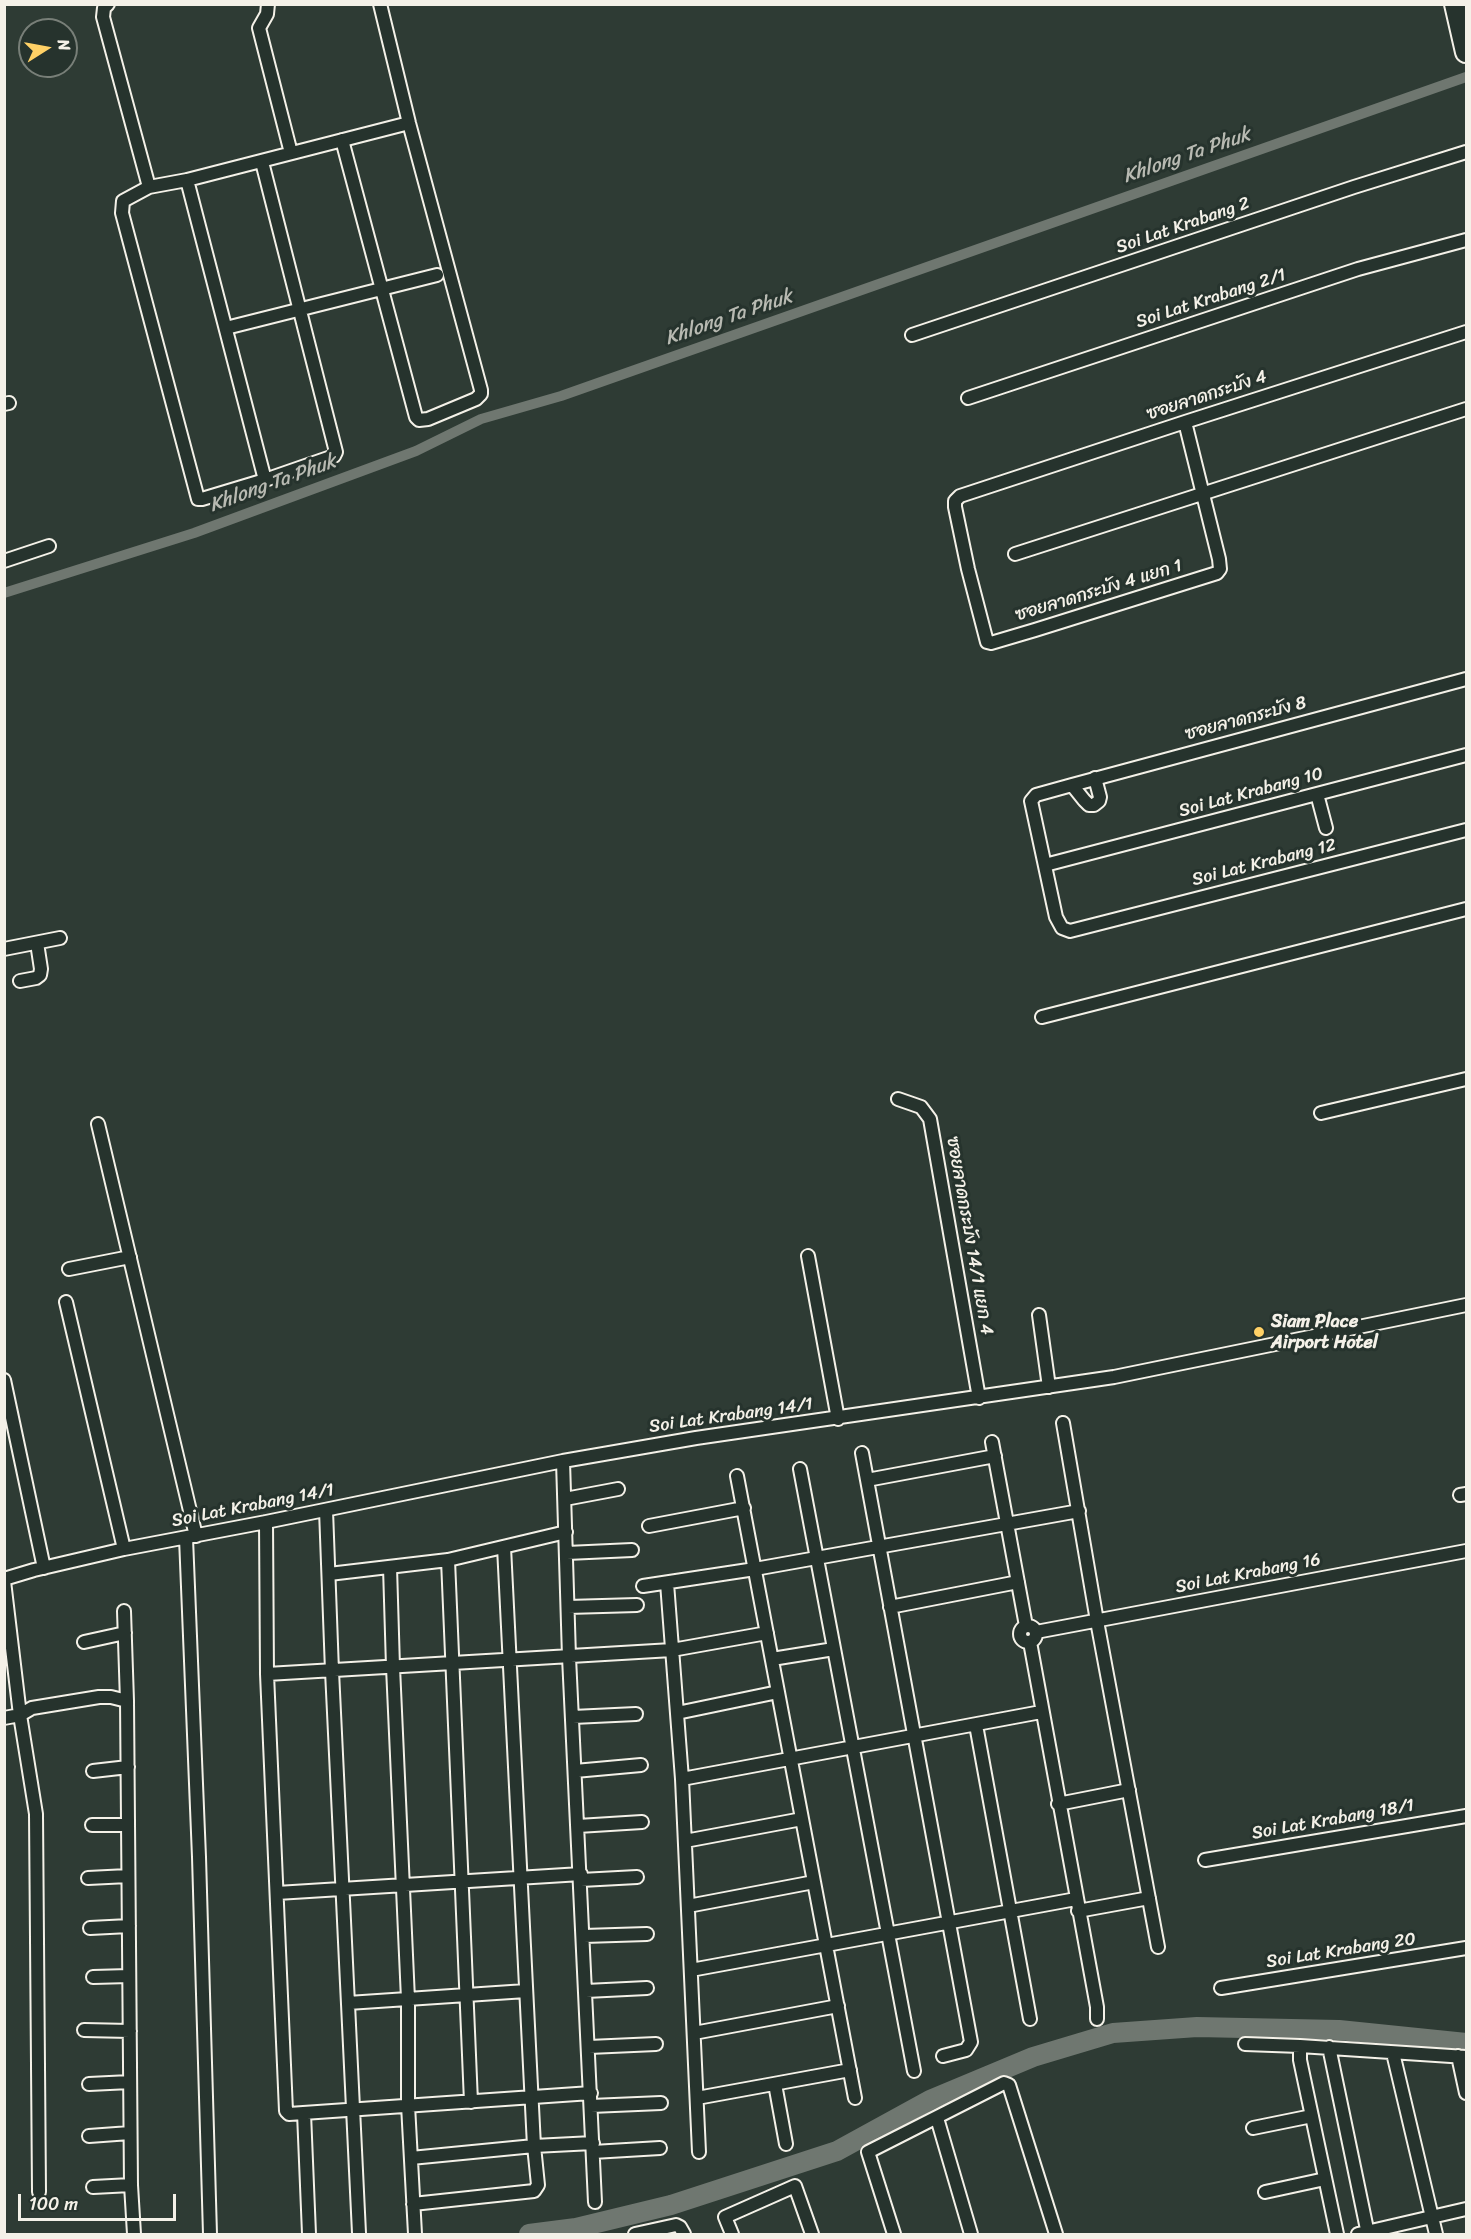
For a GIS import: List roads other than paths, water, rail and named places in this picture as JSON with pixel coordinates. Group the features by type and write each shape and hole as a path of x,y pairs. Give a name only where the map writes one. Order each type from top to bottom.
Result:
{"main road":[{"path":"1455,4 1465,45"}],"street":[{"path":"108,4 104,8 104,17 148,187"},
{"path":"268,4 267,14 259,28 291,153"},
{"path":"342,140 416,417 419,420 428,419 476,399 481,390 409,123 380,4"},
{"path":"262,162 336,452 334,456 202,499 196,495 122,213 123,201 148,187 262,162 409,123"},
{"name":"Soi Lat Krabang 2","path":"912,335 1354,187 1467,152"},
{"path":"187,180 265,480"},
{"name":"Soi Lat Krabang 2/1","path":"968,398 1358,269 1467,240"},
{"path":"226,328 437,275"},
{"name":"ซอยลาดกระบัง 4","path":"960,496 1467,332"},
{"path":"1015,554 1202,492 1467,409"},
{"name":"ซอยลาดกระบัง 4 แยก 1","path":"960,496 955,501 955,507 987,642 991,643 1217,573 1220,569 1219,559 1185,422"},
{"path":"4,561 49,546"},
{"name":"ซอยลาดกระบัง 8","path":"1045,865 1031,805 1032,798 1036,795 1467,679"},
{"name":"Soi Lat Krabang 10","path":"1045,865 1467,755"},
{"path":"1072,785 1084,800 1094,806 1100,801 1095,778"},
{"path":"1317,794 1326,828"},
{"name":"Soi Lat Krabang 12","path":"1045,865 1059,925 1070,931 1467,830"},
{"path":"1042,1017 1467,909"},
{"path":"4,949 60,938"},
{"path":"20,981 40,975 37,943"},
{"path":"1321,1113 1467,1079"},
{"name":"ซอยลาดกระบัง 14/1 แยก 4","path":"898,1099 921,1107 930,1119 979,1398"},
{"path":"98,1124 130,1257 191,1537 210,2235"},
{"path":"808,1256 838,1419"},
{"path":"69,1269 130,1257"},
{"path":"66,1302 124,1549"},
{"name":"Soi Lat Krabang 14/1","path":"4,1580 124,1549 563,1461 696,1438 1114,1377 1467,1305"},
{"path":"1039,1315 1049,1387"},
{"path":"4,1380 44,1568"},
{"path":"1063,1422 1097,1621 1158,1947"},
{"path":"992,1442 1018,1582 1031,1633 1041,1712 1097,2007 1097,2019"},
{"path":"862,1453 971,2042 966,2050 943,2056"},
{"path":"867,1479 995,1456"},
{"path":"563,1461 569,1657 595,2202"},
{"path":"800,1469 914,2070"},
{"path":"737,1476 855,2098"},
{"path":"565,1499 618,1489"},
{"path":"649,1526 744,1508"},
{"path":"326,1510 359,2233"},
{"path":"643,1586 755,1569 1079,1511"},
{"path":"266,1522 267,1674 286,2111 289,2114 591,2093"},
{"path":"329,1574 448,1560 566,1532"},
{"path":"413,2204 534,2191 538,2179 534,2146 504,1547"},
{"path":"567,1553 632,1550"},
{"name":"Soi Lat Krabang 16","path":"1031,1633 1467,1551"},
{"path":"448,1560 471,2102"},
{"path":"390,1567 408,1999 408,2105 415,2235"},
{"path":"4,1580 20,1715 36,1814 39,2192"},
{"path":"667,1582 682,1779 699,2152"},
{"path":"890,1607 1018,1582"},
{"path":"568,1607 636,1605"},
{"path":"124,1611 128,1767 130,2133 134,2235"},
{"path":"267,1674 672,1650 767,1633"},
{"path":"84,1642 125,1634"},
{"path":"772,1659 834,1649"},
{"path":"676,1713 778,1692"},
{"path":"4,1718 20,1715 32,1708 99,1697 127,1701"},
{"path":"682,1779 1041,1712"},
{"path":"573,1717 636,1714"},
{"path":"976,1725 1030,2019"},
{"path":"575,1771 641,1765"},
{"path":"93,1771 128,1767"},
{"path":"1058,1804 1129,1790"},
{"name":"Soi Lat Krabang 18/1","path":"1205,1860 1467,1816"},
{"path":"685,1841 802,1819"},
{"path":"578,1826 642,1822"},
{"path":"92,1825 128,1825"},
{"path":"88,1878 128,1876"},
{"path":"277,1893 520,1878 637,1876"},
{"path":"688,1906 814,1882"},
{"path":"691,1970 1010,1911 1149,1898"},
{"path":"90,1928 129,1926"},
{"path":"584,1936 647,1934"},
{"name":"Soi Lat Krabang 20","path":"1221,1988 1467,1948"},
{"path":"93,1977 129,1976"},
{"path":"586,1991 647,1988"},
{"path":"348,2002 526,1990"},
{"path":"694,2033 838,2006"},
{"path":"84,2030 130,2031"},
{"path":"589,2047 656,2044"},
{"path":"1245,2044 1462,2056 1467,2093"},
{"path":"1300,2046 1300,2060 1337,2235"},
{"path":"1329,2047 1364,2234 1467,2209"},
{"path":"1393,2053 1436,2235"},
{"path":"697,2098 850,2070"},
{"path":"90,2085 130,2082"},
{"path":"894,2235 868,2152 1004,2083 1009,2085 1056,2235"},
{"path":"775,2084 786,2144"},
{"path":"591,2106 661,2103"},
{"path":"304,2113 309,2235"},
{"path":"1253,2128 1312,2116"},
{"path":"937,2118 971,2235"},
{"path":"88,2136 130,2133"},
{"path":"411,2158 534,2146 660,2148"},
{"path":"1265,2192 1325,2179"},
{"path":"93,2187 131,2186"},
{"path":"732,2235 725,2217 795,2186 812,2235"},
{"path":"635,2235 676,2225 680,2227 684,2235"}],"waterway":[{"name":"Khlong Ta Phuk","path":"4,593 194,533 416,451 481,419 561,396 1466,77"},
{"path":"529,2234 576,2228 671,2205 837,2151 930,2100 1033,2057 1113,2033 1197,2027 1339,2030 1466,2043"}],"place":[{"name":"Siam Place Airport Hotel","path":"1259,1332"}]}
